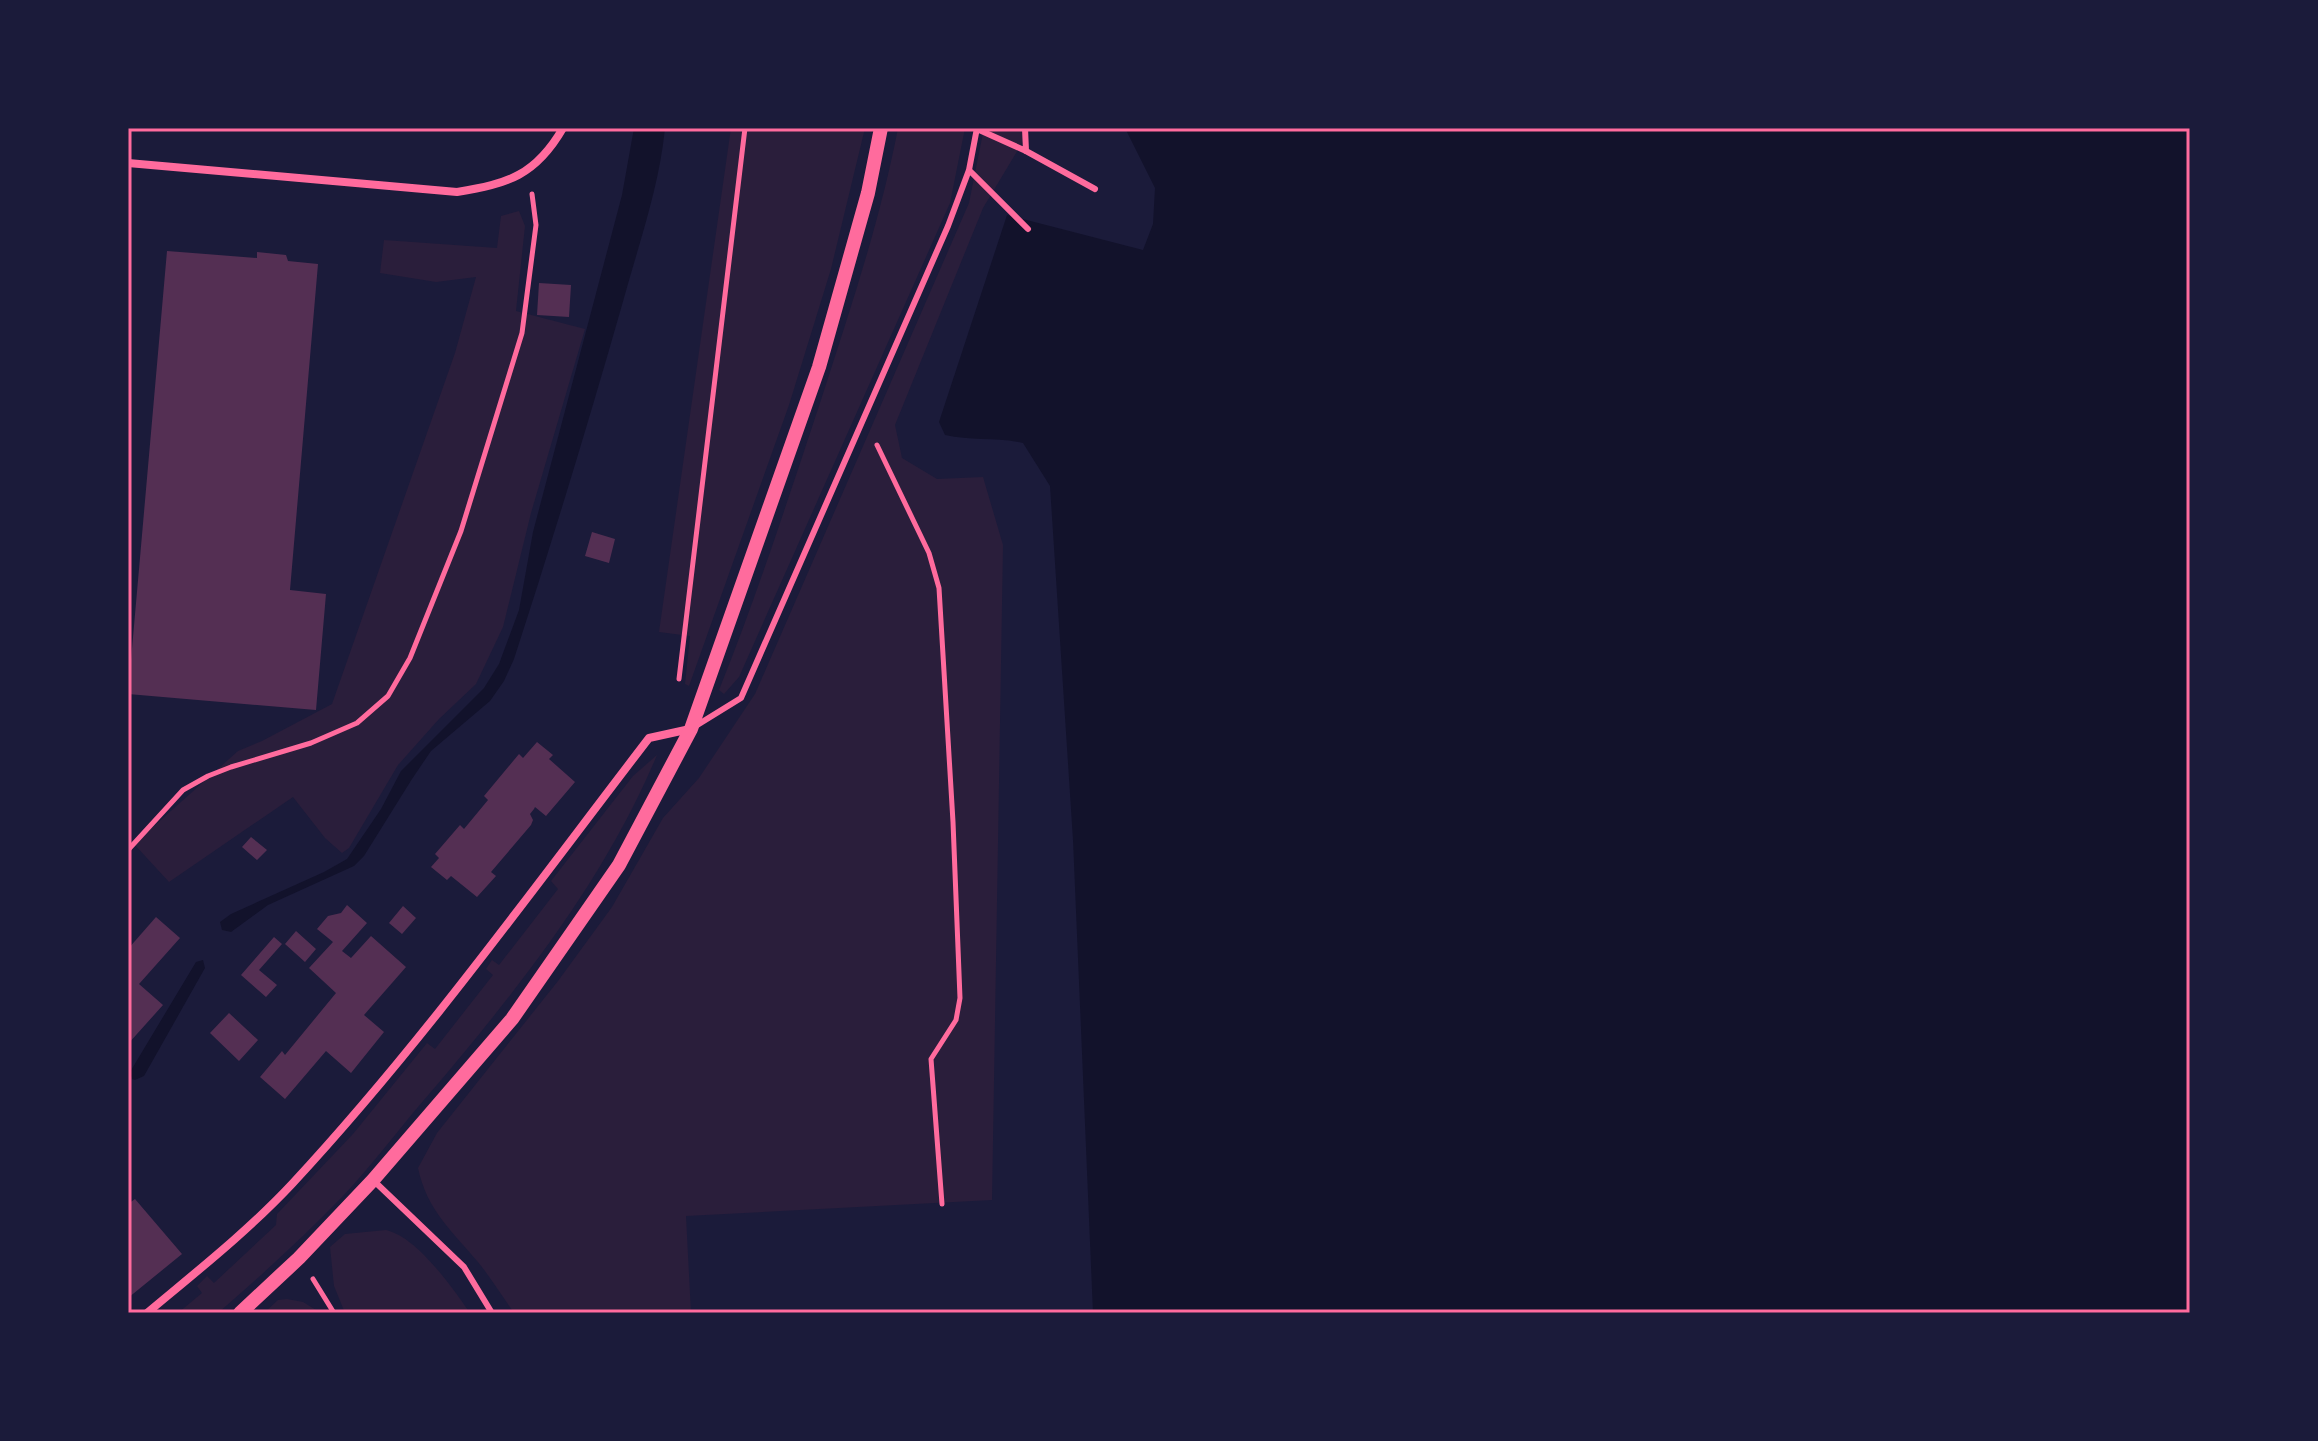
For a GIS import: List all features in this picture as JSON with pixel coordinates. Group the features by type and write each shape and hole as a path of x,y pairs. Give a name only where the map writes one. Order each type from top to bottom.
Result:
{"street":[{"path":"128,163 457,192 497,186 529,169 551,149 563,128"},
{"path":"240,1313 299,1258 373,1180 512,1019 619,865 691,729 819,367 868,193 881,128"},
{"path":"147,1313 229,1245 290,1186 357,1110 413,1044 649,738 691,729"}],"lane":[{"path":"1025,128 1026,151"},
{"path":"691,729 741,698 948,226 969,170 977,129 1026,151 1095,189"},
{"path":"969,170 1028,229"},
{"path":"373,1180 464,1267 492,1313"}],"path":[{"path":"691,729 678,673 745,128"},
{"path":"128,850 183,790 208,776 311,743 357,723 388,696 410,658 461,531 522,333 536,225 529,169"},
{"path":"864,419 929,553 939,588 960,998 956,1020 931,1059 942,1204"},
{"path":"299,1258 334,1313"}],"shaded area":[{"path":"634,128 665,128 653,195 570,483 514,659 504,681 490,701 431,751 364,856 354,866 268,905 231,932 222,930 220,922 231,914 347,859 381,809 401,771 484,688 499,664 519,610 533,532 622,195"},
{"path":"731,128 865,128 831,269 789,405 689,686 685,684 690,636 659,632"},
{"path":"898,128 965,128 950,203 739,677 724,694 719,690 772,547 853,301"},
{"path":"984,128 1031,128 983,208 895,425 902,458 937,479 983,477 1003,545 992,1200 686,1216 691,1313 514,1313 483,1268 434,1208 418,1168 437,1133 558,981 612,907 663,818 699,778 755,694 969,203"},
{"path":"1125,128 2190,128 2190,1313 1093,1313 1073,840 1050,486 1023,443 945,435 939,422 1007,215 1143,250 1153,224 1155,188"},
{"path":"519,211 525,226 516,311 585,329 531,513 503,627 476,684 398,765 349,848 342,853 325,838 293,797 169,882 134,844 238,751 332,704 455,353 476,277 436,282 380,273 384,240 497,248 501,216"},
{"path":"657,755 613,845 559,929 500,1009 366,1170 312,1227 218,1313 178,1313 202,1293 197,1286 207,1276 214,1283 276,1225 277,1214 353,1134 427,1043 435,1049 493,975 486,969 492,960 499,965 558,889 551,881 633,776"},
{"path":"203,960 205,968 144,1076 132,1079 130,1072 196,962"},
{"path":"386,1230 410,1242 421,1252 470,1313 345,1313 334,1286 330,1247 345,1234"},
{"path":"278,1300 303,1302 321,1313 264,1313"}],"building":[{"path":"167,251 257,258 257,252 286,255 288,261 318,264 290,590 326,594 316,710 128,694"},
{"path":"539,283 571,285 569,317 537,315"},
{"path":"592,532 615,539 609,563 585,556"},
{"path":"537,742 553,755 549,759 575,782 546,816 535,807 530,814 533,820 531,825 491,872 496,876 477,897 451,876 447,880 431,867 439,858 435,854 460,825 464,829 488,800 484,796 519,754 523,758"},
{"path":"251,837 267,850 257,860 242,847"},
{"path":"347,905 367,923 342,951 351,958 371,936 406,967 364,1015 384,1032 351,1073 326,1051 285,1099 260,1077 282,1051 285,1055 336,993 309,968 333,942 317,929 328,916 341,913"},
{"path":"403,906 416,918 402,934 389,923"},
{"path":"156,917 180,938 139,984 163,1005 128,1044 128,949"},
{"path":"296,931 316,949 305,962 285,944"},
{"path":"274,937 282,944 259,970 277,985 266,997 241,975"},
{"path":"229,1013 258,1040 239,1061 210,1033"},
{"path":"135,1199 182,1254 128,1298 128,1204"}]}
